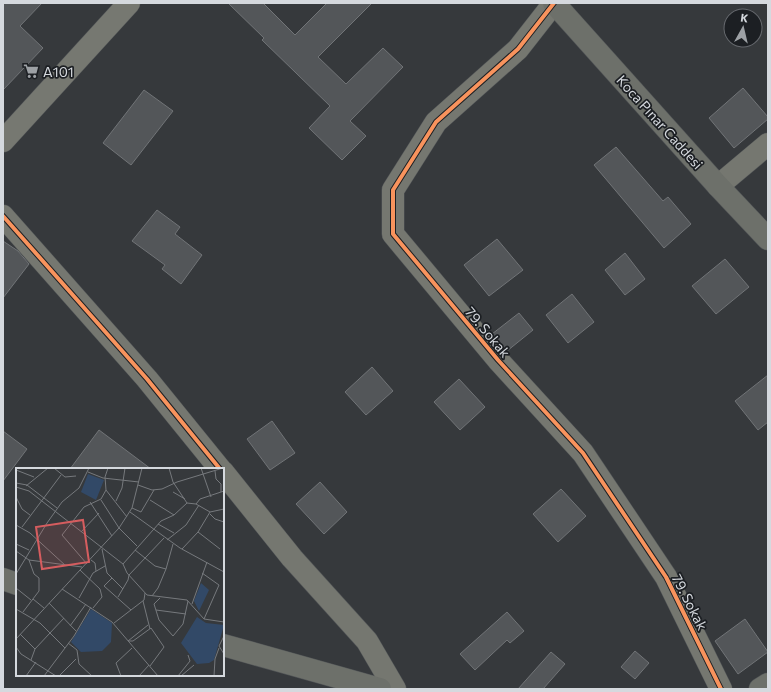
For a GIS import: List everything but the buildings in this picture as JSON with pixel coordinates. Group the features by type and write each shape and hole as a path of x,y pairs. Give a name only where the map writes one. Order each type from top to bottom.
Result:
{"main road":[{"path":"3,141 129,3"}],"street":[{"name":"Koca Pınar Caddesi","path":"554,3 718,186 768,239"},
{"name":"79. Sokak","path":"554,3 518,49 436,122 393,190 393,234 498,360 583,453 666,578 721,689"},
{"path":"718,186 768,144"},
{"path":"3,216 147,378 219,468"},
{"path":"224,473 292,558 367,641 394,689"},
{"path":"3,579 16,584"},
{"path":"224,645 380,689"},
{"path":"760,689 768,684"}],"cycle path":[{"path":"554,3 518,49 436,122 393,190 393,234 498,360 583,453 666,577 721,689"},
{"path":"3,216 147,379 219,468"}],"place":[{"name":"A101","path":"31,71"}]}
